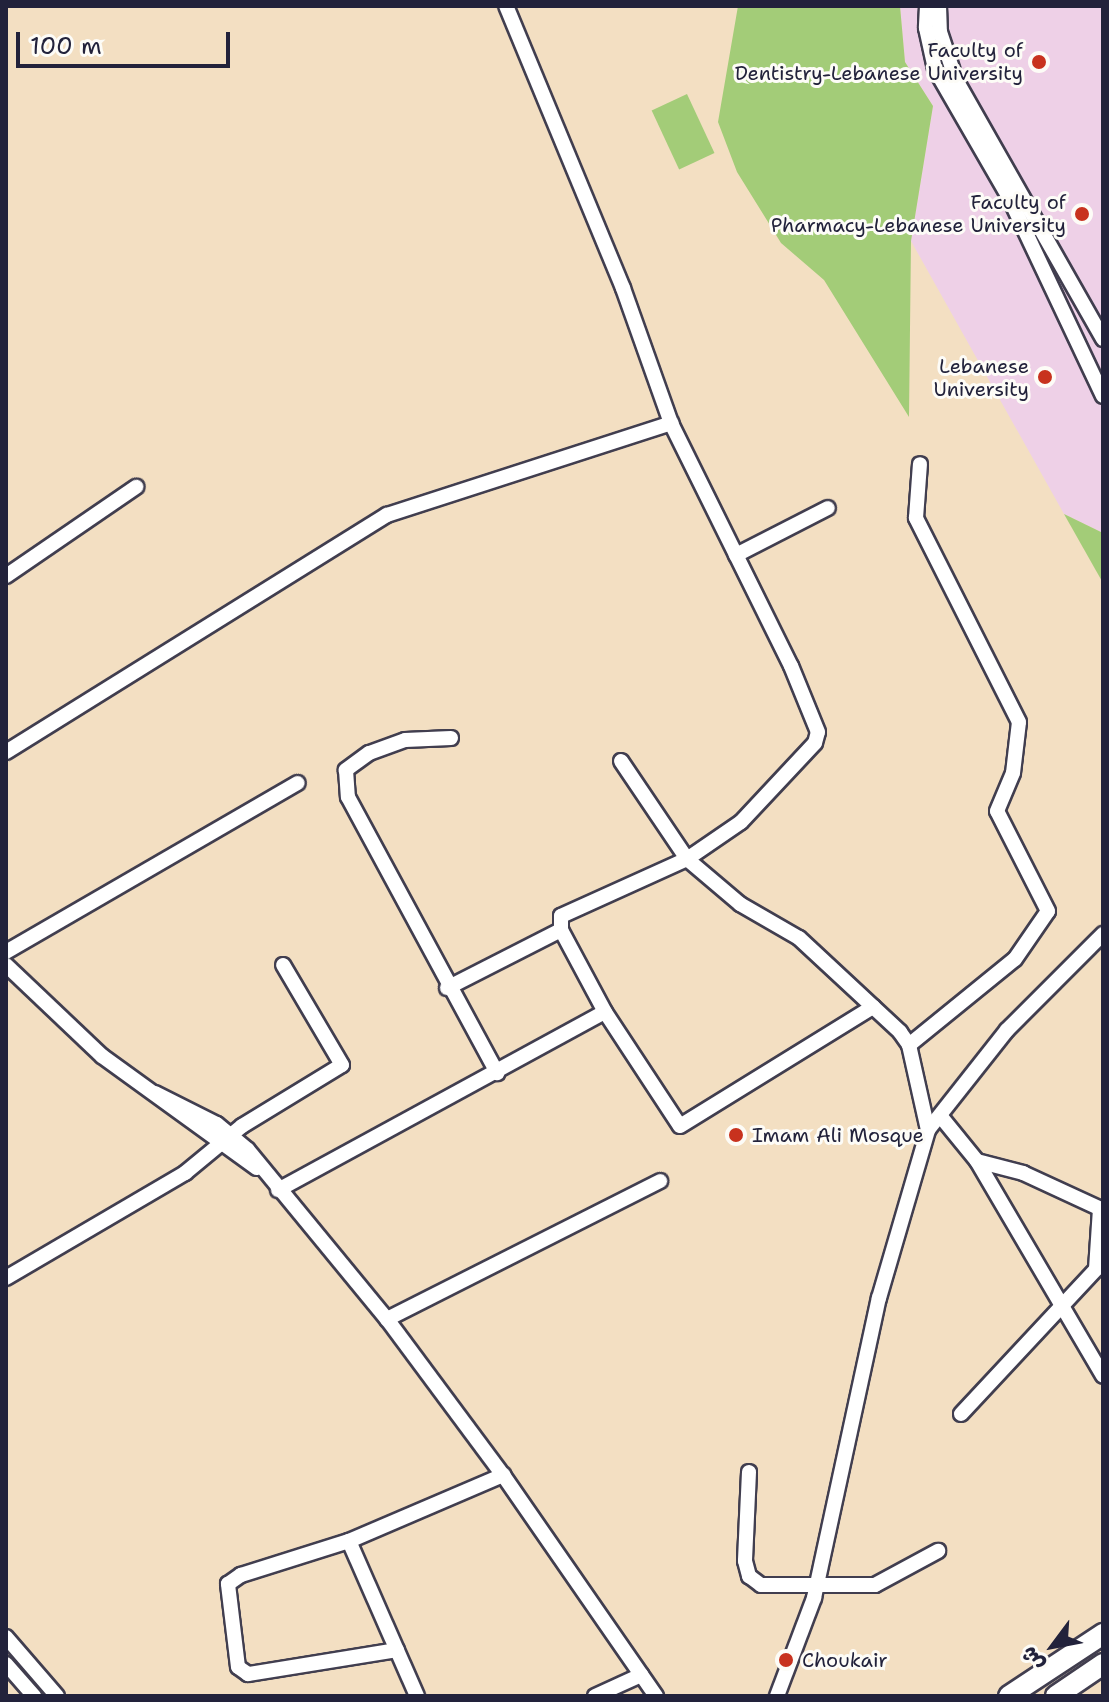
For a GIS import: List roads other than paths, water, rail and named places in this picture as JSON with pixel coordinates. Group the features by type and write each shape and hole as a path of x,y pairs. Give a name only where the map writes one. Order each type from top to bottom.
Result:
{"highway":[{"path":"1009,1696 1103,1634"},
{"path":"1056,1696 1103,1664"}],"street":[{"path":"506,6 623,288 671,423 818,732 815,743 741,822 687,859 568,909 561,916 561,930 605,1012 680,1126 873,1007"},
{"path":"927,6 929,49 943,86 1009,197 1076,330 1103,396"},
{"path":"939,6 940,32 956,80 1103,339"},
{"path":"1076,330 1094,320"},
{"path":"6,752 387,515 671,423"},
{"path":"909,1045 1015,959 1048,911 997,811 1013,773 1019,722 916,518 920,464"},
{"path":"6,576 136,487"},
{"path":"736,555 828,508"},
{"path":"451,738 405,740 369,753 346,770 348,797 447,988 497,1073"},
{"path":"621,761 687,859 740,904 799,938 909,1045 928,1130 879,1298 817,1585 777,1696"},
{"path":"6,952 297,783"},
{"path":"447,988 561,930"},
{"path":"928,1130 942,1118 1007,1030 1103,934"},
{"path":"6,1278 342,1065 283,965"},
{"path":"7,969 102,1056 226,1141 278,1190 387,1319 503,1475 656,1696"},
{"path":"278,1190 605,1012"},
{"path":"942,1118 977,1161 1066,1305 1103,1376"},
{"path":"961,1414 1066,1305 1098,1264 1101,1209 1023,1173 977,1161"},
{"path":"387,1319 660,1181"},
{"path":"749,1472 744,1542 749,1576 761,1585 875,1585 938,1551"},
{"path":"397,1650 248,1674 238,1667 228,1584 241,1575 349,1541 503,1475"},
{"path":"349,1541 417,1696"},
{"path":"6,1637 57,1696"},
{"path":"6,1664 34,1696"},
{"path":"595,1696 641,1675"}],"place":[{"name":"Faculty of Dentistry-Lebanese University","path":"1039,62"},
{"name":"Faculty of Pharmacy-Lebanese University","path":"1082,214"},
{"name":"Lebanese University","path":"1045,377"},
{"name":"Imam Ali Mosque","path":"736,1135"},
{"name":"Choukair","path":"786,1660"}]}
